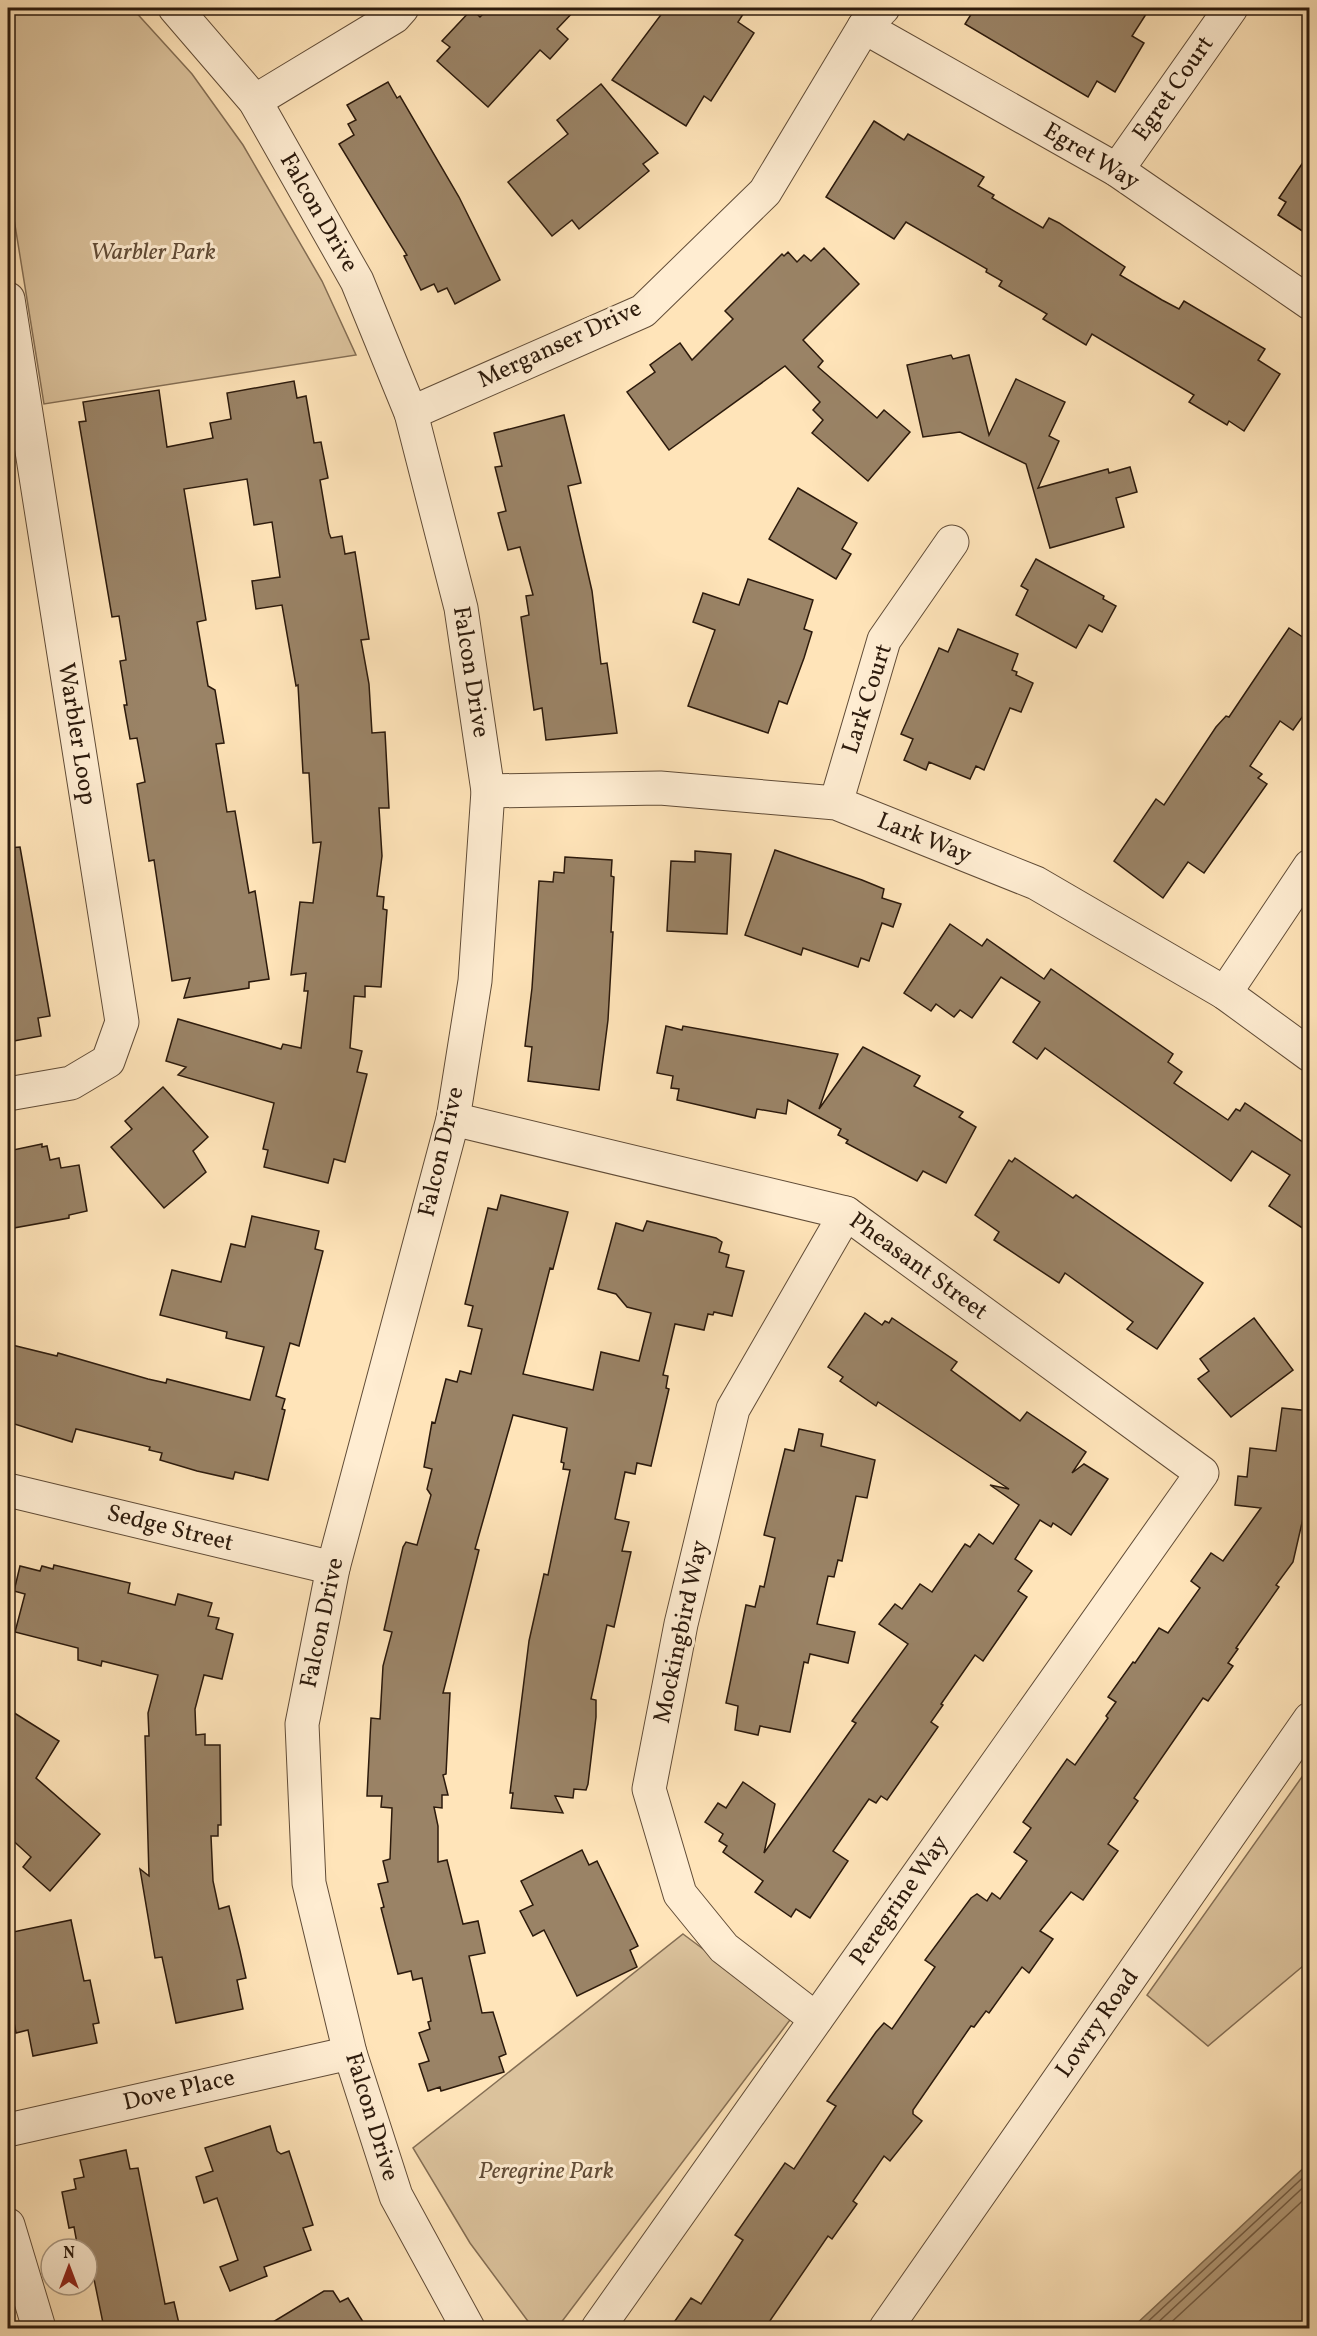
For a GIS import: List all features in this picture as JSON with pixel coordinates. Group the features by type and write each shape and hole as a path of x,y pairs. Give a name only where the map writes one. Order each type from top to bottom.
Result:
{"street":[{"name":"Falcon Drive","path":"175,8 255,101 357,281 411,413 461,608 488,791 475,981 453,1119 333,1568 302,1724 309,1883 350,2053 396,2196 468,2328"},
{"path":"255,101 394,17 402,8"},
{"name":"Egret Court","path":"1117,170 1231,8"},
{"name":"Egret Way","path":"871,14 1117,170 1310,303"},
{"name":"Merganser Drive","path":"411,413 643,311 765,192 871,14"},
{"name":"Warbler Loop","path":"8,299 122,1022 108,1061 71,1083 8,1094"},
{"name":"Lark Court","path":"836,803 884,640 952,542"},
{"name":"Lark Way","path":"488,791 660,788 836,803 1036,883 1225,993 1310,1055"},
{"path":"1225,993 1310,866"},
{"name":"Pheasant Street","path":"453,1119 846,1213 1202,1473"},
{"name":"Mockingbird Way","path":"816,2019 724,1948 680,1894 649,1789 681,1624 733,1409 846,1213"},
{"name":"Peregrine Way","path":"598,2328 1202,1473"},
{"name":"Sedge Street","path":"8,1490 333,1568"},
{"name":"Lowry Road","path":"886,2328 1310,1719"},
{"name":"Dove Place","path":"8,2130 350,2053"},
{"path":"8,2225 39,2328"}],"green space":[{"name":"Warbler Park","path":"8,8 132,8 192,74 243,145 322,281 356,355 44,404 8,182"},
{"path":"1309,1767 1309,1961 1208,2046 1147,1995"},
{"name":"Peregrine Park","path":"683,1934 793,2016 557,2328 533,2328 470,2243 413,2148"}],"water":[{"path":"1309,2163 1309,2328 1132,2328"}],"building":[{"path":"489,8 577,8 557,29 568,39 550,59 540,50 488,107 437,61 450,47 442,41 472,9 480,17"},
{"path":"666,8 747,8 738,22 754,33 711,101 704,96 686,126 612,80"},
{"path":"975,8 1150,8 1132,36 1144,43 1115,92 1097,81 1088,97 965,24"},
{"path":"388,82 397,98 400,96 459,197 500,280 455,304 447,288 438,292 434,284 421,290 404,256 407,255 339,144 354,135 348,124 356,120 347,105"},
{"path":"601,84 658,153 643,164 649,171 579,229 572,220 552,236 508,182 568,134 557,120"},
{"path":"874,121 904,140 908,134 984,177 978,186 994,195 992,198 1043,228 1049,218 1059,223 1125,267 1120,275 1162,300 1179,309 1184,301 1265,349 1258,360 1280,374 1244,431 1229,421 1227,425 1189,402 1194,395 1092,334 1086,345 1043,319 1047,314 999,286 1002,281 986,272 987,269 906,222 894,239 826,197"},
{"path":"1310,152 1310,236 1278,215 1286,202 1279,198"},
{"path":"824,248 859,284 803,340 823,361 818,367 877,418 884,410 910,432 868,481 812,433 823,420 813,410 820,402 785,366 669,450 627,392 655,372 650,365 680,343 692,360 733,319 725,311 782,254 784,256 788,252 797,262 804,255 811,261"},
{"path":"951,355 953,359 969,355 989,435 1016,379 1065,402 1049,436 1059,441 1038,488 1108,469 1109,473 1130,467 1137,492 1116,498 1124,527 1050,548 1026,464 960,432 923,437 907,365"},
{"path":"294,381 297,398 306,396 314,443 321,442 328,478 320,480 329,533 331,538 342,536 345,554 355,552 369,639 361,640 369,684 372,733 385,732 389,808 379,808 382,856 377,896 384,897 383,909 387,910 381,987 365,986 365,997 354,996 350,1048 362,1051 357,1072 367,1074 345,1162 334,1159 328,1183 264,1167 268,1150 263,1149 274,1103 178,1075 186,1067 166,1061 178,1019 281,1049 283,1044 301,1048 308,991 304,991 306,973 291,975 300,902 313,903 321,842 313,843 309,773 303,773 298,685 296,686 282,605 256,609 252,581 280,577 272,522 254,525 247,479 184,489 206,620 197,622 208,686 215,690 224,743 216,744 227,812 235,811 249,893 255,891 269,979 249,982 249,988 184,998 190,978 172,981 154,860 149,861 137,784 145,782 137,738 130,739 124,705 127,705 120,661 126,660 119,616 112,617 79,422 86,421 83,402 159,390 167,447 213,438 210,423 231,419 227,393"},
{"path":"564,415 581,483 568,486 592,591 601,664 607,663 617,733 546,740 542,708 534,710 521,617 529,615 526,596 533,595 520,547 508,550 498,513 506,511 495,467 502,466 494,433"},
{"path":"798,488 857,523 842,549 851,554 836,579 769,539"},
{"path":"1036,559 1104,596 1103,599 1116,606 1102,632 1089,625 1076,648 1016,615 1028,590 1021,586"},
{"path":"748,579 813,600 804,629 812,632 804,658 787,704 779,701 768,733 688,706 715,630 693,622 703,593 739,605"},
{"path":"1289,628 1310,642 1310,706 1293,730 1280,721 1250,766 1262,774 1258,778 1267,784 1204,873 1188,862 1163,898 1114,861 1156,799 1164,805 1216,727 1226,716 1229,717"},
{"path":"958,629 1018,654 1012,670 1017,672 1016,675 1033,683 1021,712 1010,708 984,770 976,766 970,779 929,762 926,770 904,760 913,739 901,734 939,648 948,652"},
{"path":"20,847 50,1016 38,1018 41,1036 8,1042 8,848"},
{"path":"775,850 884,889 882,898 901,904 893,927 882,923 869,961 861,958 858,967 803,948 801,955 745,935"},
{"path":"695,851 731,854 727,934 667,931 671,861 695,862"},
{"path":"565,857 612,860 611,876 614,877 611,932 613,932 608,1020 599,1090 528,1081 532,1047 525,1046 532,988 539,881 553,882 554,872 564,873"},
{"path":"950,924 982,946 987,939 1044,979 1051,969 1173,1054 1168,1062 1182,1072 1174,1083 1228,1120 1236,1109 1240,1111 1245,1103 1310,1147 1310,1233 1269,1206 1290,1175 1252,1151 1231,1181 1045,1048 1037,1059 1013,1042 1040,1002 1001,977 972,1018 960,1010 954,1017 936,1004 931,1011 904,993"},
{"path":"666,1026 682,1030 683,1026 838,1054 819,1109 863,1047 920,1076 914,1086 963,1112 959,1117 976,1127 946,1183 923,1171 917,1181 846,1143 848,1140 838,1135 841,1129 788,1100 786,1114 757,1109 755,1118 677,1100 679,1089 671,1088 673,1076 657,1073"},
{"path":"163,1087 208,1137 193,1151 206,1172 164,1208 111,1147 132,1129 125,1121"},
{"path":"42,1144 42,1147 47,1146 50,1160 59,1158 61,1168 79,1165 87,1211 69,1215 69,1218 8,1229 8,1151"},
{"path":"1015,1158 1073,1198 1076,1195 1203,1283 1157,1349 1127,1329 1133,1322 1065,1273 1059,1283 994,1240 999,1232 975,1215 1009,1160 1012,1162"},
{"path":"501,1195 568,1212 553,1269 550,1268 523,1374 593,1390 601,1352 639,1361 651,1313 627,1307 616,1294 598,1289 616,1223 643,1231 647,1221 716,1238 722,1242 719,1252 729,1255 726,1267 744,1271 732,1316 714,1312 713,1315 708,1314 704,1330 675,1324 663,1375 668,1376 666,1388 669,1389 651,1466 637,1463 635,1474 625,1472 615,1519 629,1522 622,1551 631,1552 614,1627 607,1625 591,1699 596,1700 596,1717 588,1784 586,1790 574,1789 573,1798 555,1796 563,1813 511,1808 513,1793 510,1793 529,1641 544,1574 548,1575 570,1470 563,1469 564,1463 561,1462 567,1428 513,1415 475,1549 479,1550 443,1693 450,1693 446,1774 443,1775 448,1795 442,1795 442,1808 434,1807 438,1826 438,1862 447,1860 463,1924 478,1921 485,1953 469,1956 482,2013 493,2012 506,2054 499,2057 504,2072 441,2091 440,2087 428,2091 419,2064 429,2061 419,2033 430,2029 428,2022 431,2021 422,1978 413,1980 411,1971 398,1974 381,1908 384,1907 378,1884 388,1882 383,1861 390,1859 392,1808 381,1807 382,1796 367,1796 371,1718 380,1719 383,1666 392,1632 384,1630 403,1547 406,1542 417,1545 431,1495 427,1489 432,1469 424,1467 432,1422 435,1423 446,1379 457,1382 460,1371 471,1374 482,1329 468,1326 473,1306 465,1304 488,1208 497,1210"},
{"path":"252,1216 319,1231 315,1249 323,1251 299,1346 290,1343 276,1396 285,1399 282,1409 285,1410 268,1480 235,1472 233,1479 197,1471 160,1460 162,1453 149,1450 150,1447 76,1429 72,1442 8,1422 8,1344 57,1356 58,1353 148,1379 166,1383 167,1379 250,1400 264,1347 226,1338 227,1332 160,1315 172,1270 221,1282 231,1244 245,1247"},
{"path":"865,1313 882,1325 885,1321 889,1323 892,1318 957,1362 951,1370 1020,1421 1027,1412 1086,1452 1072,1473 1084,1464 1108,1479 1071,1535 1053,1523 1051,1527 1040,1520 1015,1559 1032,1571 1018,1591 1027,1597 983,1661 975,1655 941,1704 943,1705 931,1722 938,1727 887,1800 881,1796 876,1803 869,1799 833,1851 848,1861 810,1918 796,1909 791,1917 755,1892 763,1881 723,1852 727,1846 719,1841 723,1834 705,1822 718,1803 726,1808 743,1782 775,1804 764,1853 856,1723 852,1721 908,1644 879,1624 895,1604 902,1609 920,1584 932,1592 965,1544 970,1547 979,1534 993,1544 1019,1505 990,1485 1009,1489 878,1402 876,1406 840,1381 843,1377 828,1367"},
{"path":"1254,1318 1293,1370 1231,1417 1198,1379 1209,1371 1200,1359"},
{"path":"1282,1408 1310,1411 1310,1514 1304,1514 1293,1562 1276,1585 1279,1587 1236,1648 1238,1649 1228,1663 1233,1666 1208,1701 1203,1698 1134,1798 1138,1801 1108,1844 1118,1851 1083,1900 1071,1892 1040,1931 1053,1939 1029,1973 1022,1967 989,2013 986,2011 974,2027 971,2026 913,2110 913,2114 922,2121 890,2161 884,2156 853,2201 857,2204 832,2239 828,2236 765,2328 670,2328 691,2298 701,2304 743,2240 735,2235 785,2163 794,2169 836,2106 827,2101 884,2023 892,2029 935,1967 925,1960 971,1898 977,1894 987,1901 992,1893 1000,1899 1027,1861 1014,1852 1031,1828 1023,1822 1067,1759 1075,1765 1108,1718 1106,1716 1116,1702 1108,1697 1133,1662 1135,1663 1159,1628 1168,1633 1200,1588 1191,1581 1211,1553 1223,1561 1261,1508 1235,1505 1238,1476 1247,1477 1250,1448 1276,1451"},
{"path":"799,1429 823,1434 821,1446 875,1460 867,1498 856,1496 842,1561 838,1560 834,1577 828,1576 817,1624 855,1632 848,1663 810,1654 808,1663 804,1662 790,1732 760,1726 758,1735 735,1730 738,1706 726,1703 746,1605 755,1607 760,1586 764,1587 775,1538 764,1535 785,1449 794,1451"},
{"path":"54,1565 130,1583 128,1593 175,1605 178,1594 212,1603 208,1616 219,1618 216,1629 233,1634 222,1679 204,1675 195,1709 196,1735 205,1734 205,1745 220,1745 221,1825 218,1825 218,1836 211,1836 213,1881 219,1909 229,1906 240,1951 246,1978 237,1980 243,2009 176,2023 162,1957 155,1958 140,1869 149,1876 145,1736 149,1736 148,1713 158,1675 102,1661 101,1666 78,1660 78,1648 15,1632 25,1594 14,1591 20,1566 40,1571 42,1566 53,1569"},
{"path":"8,1709 59,1741 36,1778 100,1834 50,1891 23,1867 31,1857 8,1836"},
{"path":"582,1850 589,1865 597,1861 638,1946 630,1950 637,1967 577,1996 544,1930 533,1936 520,1911 533,1905 521,1881"},
{"path":"71,1920 84,1981 90,1980 99,2023 93,2024 97,2043 33,2056 28,2030 16,2033 8,1991 8,1933"},
{"path":"270,2126 277,2151 281,2154 289,2151 313,2225 303,2228 311,2250 264,2267 267,2276 230,2291 220,2267 238,2260 217,2198 204,2203 196,2177 213,2171 205,2148"},
{"path":"126,2150 130,2169 138,2168 165,2304 174,2302 180,2328 104,2328 98,2297 99,2237 76,2237 74,2227 69,2228 62,2192 76,2189 74,2179 84,2177 80,2160"},
{"path":"324,2291 333,2291 340,2302 348,2298 367,2328 263,2328"}]}
